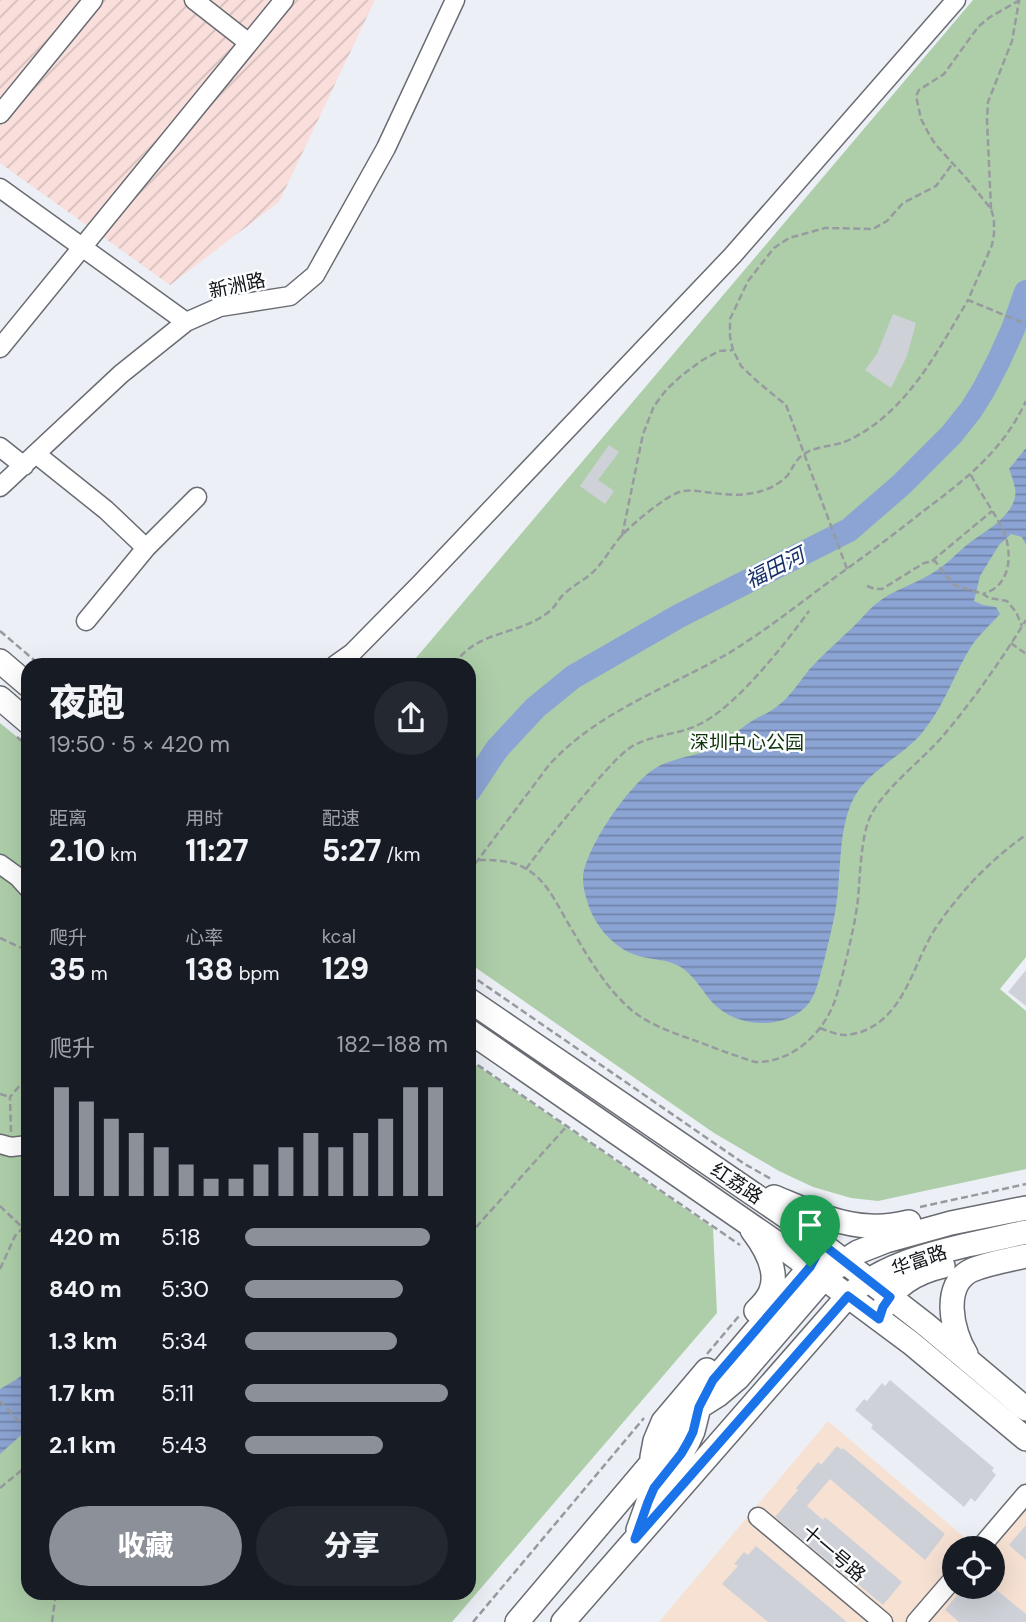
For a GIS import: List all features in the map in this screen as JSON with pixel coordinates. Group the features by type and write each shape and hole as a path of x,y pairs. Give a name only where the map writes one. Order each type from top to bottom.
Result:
{"main road":[{"path":"0,661 21,679"},
{"path":"0,698 21,716"},
{"name":"红荔路","path":"476,1005 787,1217 890,1297 1026,1409"},
{"name":"红荔路","path":"476,1036 817,1272 911,1343 1026,1439"},
{"path":"737,1182 846,1223 888,1226 915,1221 951,1223"},
{"name":"华富路","path":"517,1622 699,1407 738,1378 817,1272 886,1241 951,1223 1026,1208"},
{"path":"651,1463 655,1441 663,1422 771,1292 773,1271 769,1259 757,1237 743,1220"},
{"name":"华富路","path":"563,1622 848,1296 868,1280 904,1263 1026,1232"},
{"name":"华富路","path":"817,1272 816,1256 821,1243"},
{"name":"华富路","path":"879,1319 883,1307 899,1286 921,1273 1026,1245"},
{"path":"971,1363 954,1328 953,1304 958,1282 973,1270 1026,1256"},
{"name":"华富路","path":"635,1539 654,1488 681,1454 693,1432 699,1407"}],"street":[{"path":"0,114 93,0"},
{"path":"194,0 250,43"},
{"path":"0,348 284,0"},
{"name":"新洲路","path":"0,486 121,374 186,322 220,307 290,296 315,275 386,148 455,0"},
{"path":"345,658 420,584 733,255 956,0"},
{"path":"1,193 186,322"},
{"path":"0,447 30,460 106,510 146,548"},
{"path":"86,621 146,548 197,498"},
{"path":"0,864 21,880"},
{"path":"990,1536 1026,1494"},
{"name":"十一号路","path":"758,1517 883,1622"},
{"path":"916,1622 942,1592"}],"path":[{"path":"991,209 936,145 925,128 916,96 919,90 944,74 978,27 1020,0"},
{"path":"459,658 477,643 530,623 550,611 564,594 594,572 622,536 656,506 677,492 686,490 746,494 772,487 787,477 793,465 804,454 823,446 850,440 891,411 911,390 932,361 968,300 992,245 995,226 991,209 988,102 1012,41 1020,0"},
{"path":"846,569 786,405 741,366 730,337 730,318 748,281 774,248 789,238 825,228 873,229 887,221 904,203 936,186 953,163"},
{"path":"968,300 1026,324"},
{"path":"622,536 643,434 654,406 674,383 701,361 719,351 733,350"},
{"path":"476,864 550,765 579,736 730,652 846,569 971,475 1003,439 1026,401"},
{"path":"971,475 1002,529 1008,548 1006,573 1002,582 989,592 981,594"},
{"path":"867,586 882,589 924,563 932,561 992,511"},
{"path":"932,561 939,564 954,585 989,598 1007,601 1022,626"},
{"path":"526,869 586,794 631,747 702,723 713,715 731,701 785,643 809,611"},
{"path":"479,860 507,861 537,877 550,890 596,968 618,996 649,1023 755,1062 784,1057 796,1050 819,1028 835,1003 855,919 870,817 885,795 924,758 961,714 1026,620"},
{"path":"0,631 32,658"},
{"path":"1011,643 1026,654"},
{"path":"819,1028 850,1035 875,1025 885,1016 904,992 927,941 946,914 985,868 1026,835"},
{"path":"0,938 21,948"},
{"path":"476,979 743,1163 774,1181"},
{"path":"476,1064 745,1248"},
{"path":"13,1145 10,1097 21,1084"},
{"path":"0,1094 10,1097"},
{"path":"476,1227 566,1127"},
{"path":"911,1209 1026,1184"},
{"path":"0,1206 21,1226"},
{"path":"0,1269 21,1230"},
{"path":"707,1353 742,1312"},
{"path":"0,1401 21,1424"},
{"path":"473,1622 646,1416"},
{"path":"0,1488 21,1471"},
{"path":"52,1622 55,1600"}],"shaded area":[{"path":"0,0 375,0 279,202 170,285 0,163"},
{"path":"828,1421 963,1536 942,1536 942,1599 1005,1599 1005,1536 999,1536 1026,1504 1026,1622 659,1622"}],"green space":[{"name":"深圳中心公园","path":"973,0 1026,0 1026,957 1000,989 1026,1011 1026,1169 878,1201 851,1198 813,1187 779,1171 714,1133 476,968 476,658 416,658"},
{"path":"0,723 21,740 21,1600 471,1600 452,1622 0,1622"},
{"path":"476,1065 713,1228 717,1313 476,1594"}],"water":[{"path":"1026,448 1026,545 1022,537 1011,534 999,545 980,576 974,601 996,607 1000,614 972,645 925,729 909,746 870,777 850,806 844,829 832,928 818,985 805,1008 790,1018 779,1021 744,1021 717,1007 684,969 669,962 630,953 612,941 593,916 583,877 600,834 621,802 654,769 712,748 773,709 874,605 936,571 998,522 1006,514 1015,497 1009,469"},
{"path":"21,1376 21,1435 0,1454 0,1389"}],"building":[{"path":"893,314 916,323 907,356 891,388 865,370 877,354"},
{"path":"609,445 619,452 598,480 614,491 605,504 580,486"},
{"path":"1026,970 1026,1006 1008,992"},
{"path":"890,1380 994,1468 992,1471 996,1475 975,1502 971,1498 964,1507 871,1428 873,1425 855,1410 864,1399 867,1401 882,1383 885,1386"},
{"path":"837,1446 842,1450 843,1448 945,1534 925,1560 830,1479 807,1506 823,1520 825,1517 902,1582 883,1605 775,1517 818,1462 821,1465"},
{"path":"1026,1525 1026,1560 1009,1545"},
{"path":"756,1546 847,1622 768,1622 722,1584 738,1566 734,1564 744,1552 748,1555"},
{"path":"1005,1597 1026,1614 1026,1622 959,1622 945,1610 954,1599 1005,1599"}],"waterway":[{"name":"福田河","path":"476,780 497,749 535,708 573,677 679,616 849,530 902,484 951,435 971,410 999,360 1026,292"}],"route":[{"path":"821,1243 890,1297 879,1319 848,1296 635,1539 654,1488 688,1442 699,1407 713,1380 810,1267 821,1243"}]}
